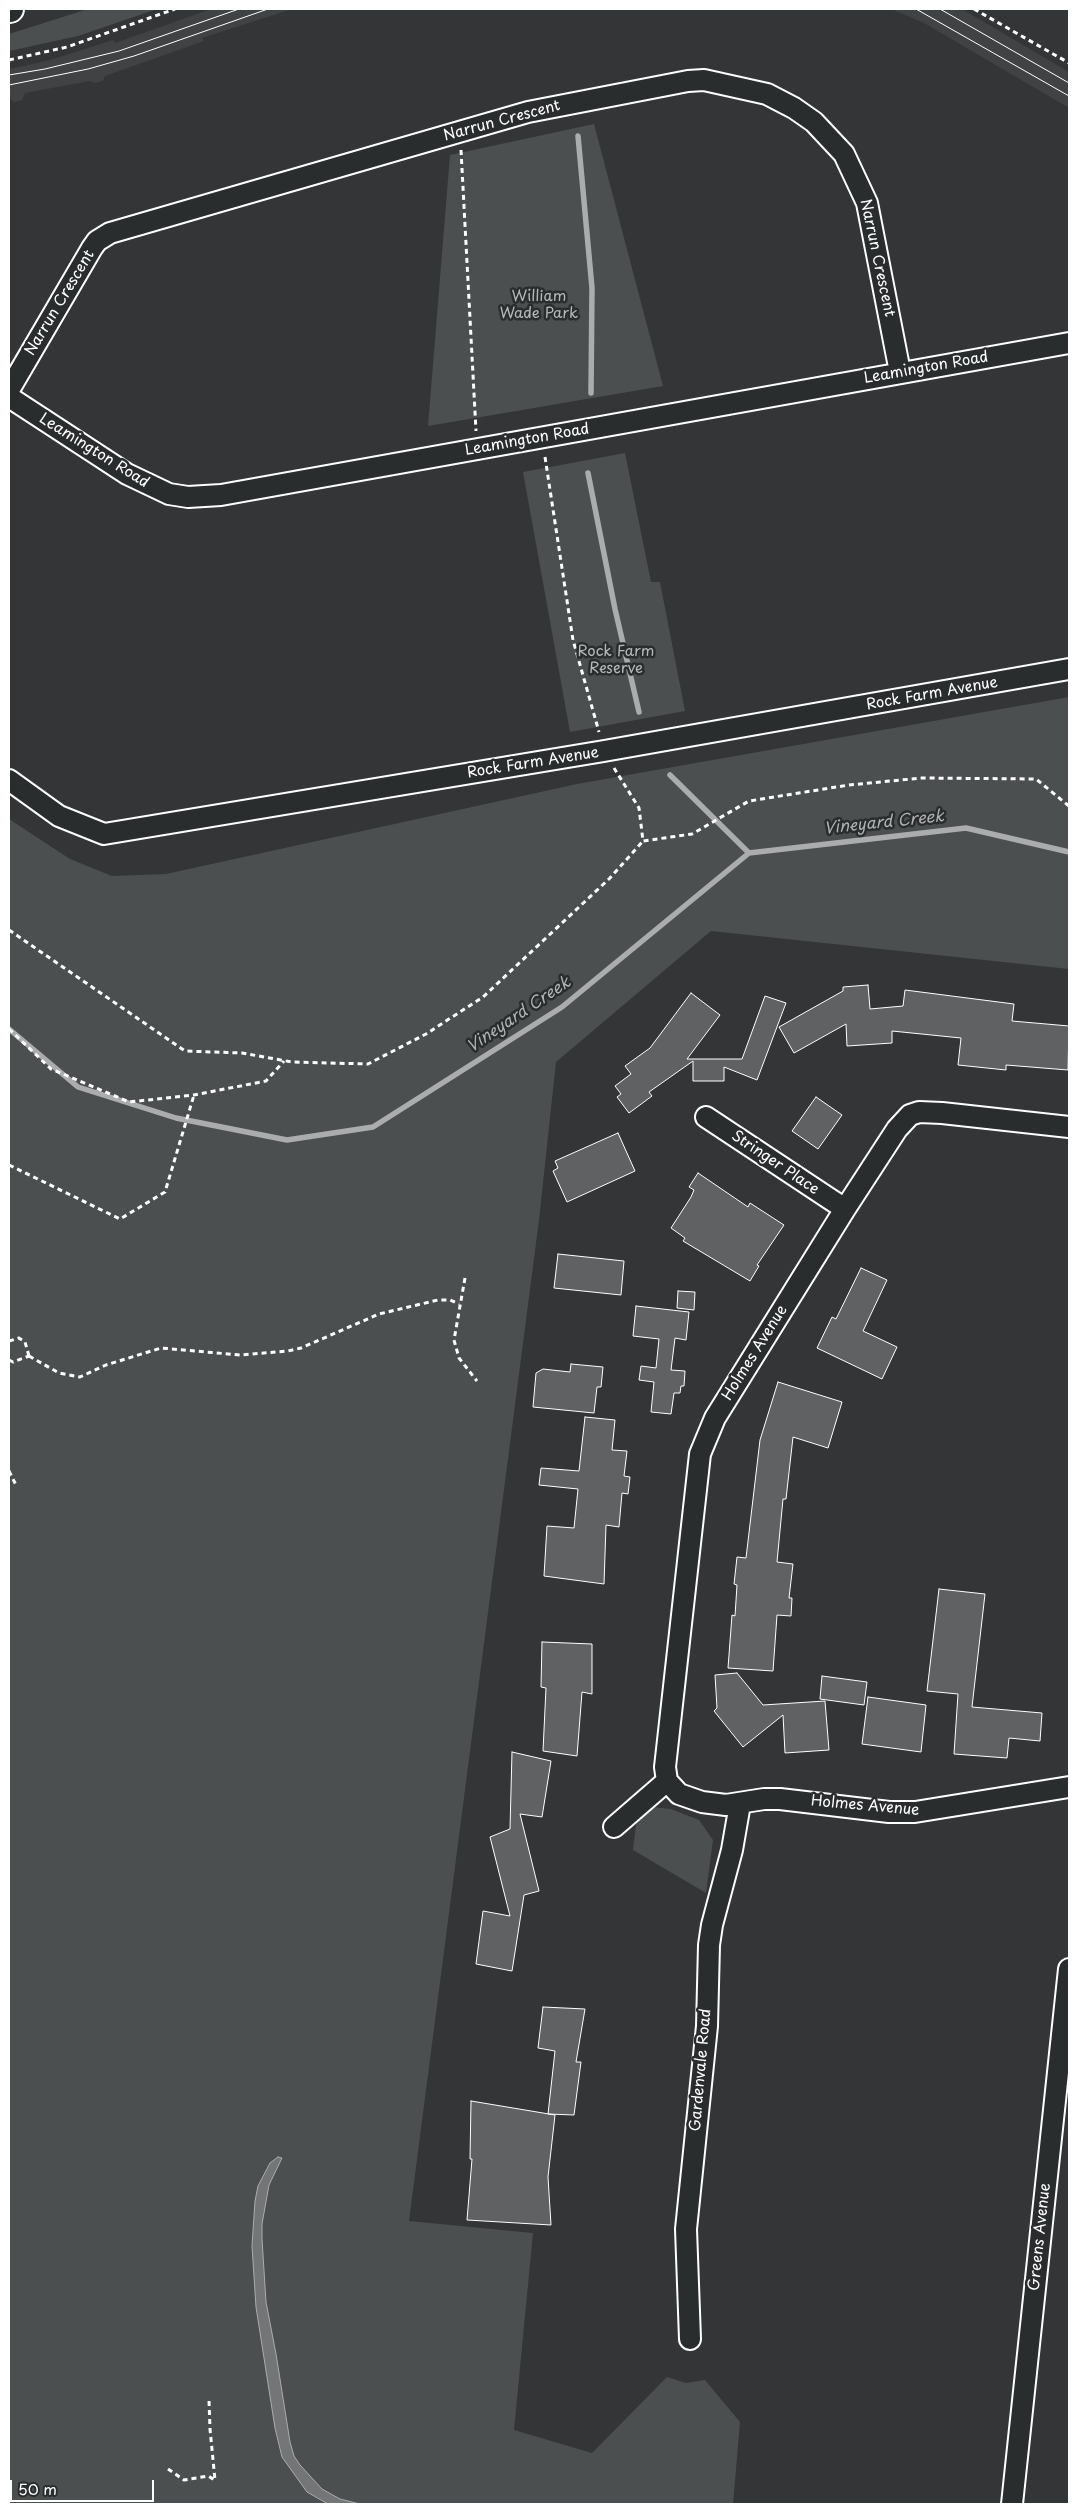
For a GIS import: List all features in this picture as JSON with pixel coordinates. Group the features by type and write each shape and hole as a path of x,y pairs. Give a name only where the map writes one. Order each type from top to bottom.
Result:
{"street":[{"name":"Narrun Crescent","path":"9,390 92,248 104,236 528,112 688,81 704,80 736,85 768,94 794,108 814,122 844,154 861,186 872,222 900,372"},
{"name":"Leamington Road","path":"9,397 127,474 169,494 188,497 221,495 1069,343"},
{"name":"Rock Farm Avenue","path":"9,780 59,816 104,834 604,751 1069,669"},
{"name":"Holmes Avenue","path":"1069,1127 935,1112 919,1112 910,1115 897,1129 845,1209 715,1418 700,1454 665,1767 667,1781 679,1794 687,1798 714,1804 740,1804 764,1799 780,1799 888,1812 915,1812 1069,1787"},
{"name":"Stringer Place","path":"706,1117 845,1209"},
{"path":"614,1827 667,1781"},
{"name":"Gardenvale Road","path":"690,2339 686,2229 707,2026 709,1946 713,1918 732,1850 740,1804"},
{"name":"Greens Avenue","path":"1012,2504 1069,1974"}],"path":[{"path":"9,60 67,47 175,9"},
{"path":"974,9 1069,63"},
{"path":"457,133 461,148 476,449"},
{"path":"541,437 573,640 604,751 639,808 643,841"},
{"path":"9,930 185,1051 242,1053 284,1060 368,1064 426,1034 483,997 610,878 643,841 692,834 749,801 849,786 922,778 1036,779 1069,806"},
{"path":"9,1029 51,1069 130,1102 194,1095 266,1080 284,1060"},
{"path":"9,1165 120,1219 165,1192 194,1095"},
{"path":"466,1278 459,1304 454,1340 455,1349 477,1381"},
{"path":"9,1341 18,1338 26,1342 29,1356 59,1373 80,1377 106,1365 161,1348 240,1355 288,1351 301,1348 378,1314 438,1300 450,1300 459,1304"},
{"path":"9,1360 14,1362 29,1356"},
{"path":"9,1471 17,1487"},
{"path":"168,2469 184,2480 208,2476 215,2480 209,2400"}],"shaded area":[{"path":"211,9 292,9 202,38 204,41 105,76 103,81 95,83 90,81 25,93 22,100 14,102 9,98 9,69 50,60 113,40 115,43"},
{"path":"891,9 962,9 1069,72 1069,108 924,23"},
{"path":"278,2157 282,2158 269,2185 262,2224 262,2239 266,2302 290,2442 294,2456 300,2465 322,2489 340,2499 360,2504 328,2504 307,2492 282,2457 275,2428 256,2307 252,2246 258,2186 270,2163"}],"green space":[{"path":"88,9 157,9 78,36 9,51 9,34"},
{"name":"William Wade Park","path":"594,124 663,386 428,426 450,155"},
{"name":"Rock Farm Reserve","path":"625,453 651,582 660,582 685,711 570,732 523,472"},
{"path":"1069,697 1069,969 711,931 556,1062 539,1220 409,2221 533,2233 514,2430 592,2453 667,2377 686,2383 705,2380 740,2422 733,2504 9,2504 9,819 70,859 112,876 166,874 577,784"},
{"path":"651,1807 671,1809 699,1820 713,1840 706,1893 633,1850 636,1825"}],"building":[{"path":"868,985 870,1009 903,1006 905,990 1014,1004 1012,1021 1069,1026 1068,1070 1006,1065 1006,1070 958,1065 961,1038 892,1031 892,1043 847,1046 846,1024 794,1053 779,1027 843,991 843,987"},
{"path":"691,993 720,1015 687,1059 742,1059 765,996 786,1003 757,1080 724,1067 724,1081 693,1081 693,1061 649,1092 652,1096 629,1113 617,1097 621,1094 615,1086 631,1074 625,1066 650,1048"},
{"path":"816,1097 842,1115 818,1149 792,1131"},
{"path":"618,1133 635,1171 567,1202 553,1171 558,1168 555,1161"},
{"path":"698,1173 748,1207 750,1203 784,1225 757,1265 759,1266 750,1281 683,1241 685,1238 671,1228 691,1197 694,1190 689,1187"},
{"path":"558,1254 624,1261 621,1295 554,1288"},
{"path":"861,1268 887,1280 863,1331 897,1347 882,1379 817,1348 832,1317 836,1319"},
{"path":"678,1291 695,1292 694,1310 677,1308"},
{"path":"636,1306 689,1312 686,1340 675,1338 671,1370 685,1371 684,1386 681,1386 680,1393 674,1393 671,1414 651,1412 654,1382 639,1380 641,1366 656,1368 659,1339 633,1336"},
{"path":"571,1364 603,1367 601,1387 597,1387 594,1413 533,1407 536,1373 543,1369 570,1372"},
{"path":"778,1382 842,1402 828,1448 793,1437 786,1499 783,1499 777,1562 793,1564 789,1598 792,1598 791,1616 777,1615 773,1671 728,1668 732,1615 735,1616 737,1585 734,1584 737,1557 746,1558 760,1440"},
{"path":"585,1417 615,1420 612,1450 627,1451 624,1476 630,1477 628,1494 622,1493 619,1527 606,1525 604,1584 544,1576 547,1526 574,1528 578,1489 539,1485 541,1468 579,1471"},
{"path":"939,1589 985,1594 972,1707 1042,1713 1040,1741 1009,1738 1007,1758 954,1754 958,1694 927,1691"},
{"path":"542,1642 592,1644 592,1694 582,1692 577,1756 543,1751 546,1688 541,1687"},
{"path":"737,1673 763,1705 825,1701 829,1750 785,1753 783,1715 743,1747 714,1711 717,1708 715,1675"},
{"path":"822,1676 867,1682 864,1705 820,1699"},
{"path":"868,1697 926,1705 921,1752 862,1744"},
{"path":"512,1752 551,1761 542,1817 520,1814 539,1891 524,1895 512,1971 476,1964 483,1911 510,1916 490,1837 510,1829"},
{"path":"543,2007 585,2009 576,2062 581,2062 574,2115 548,2114 555,2051 538,2048"},
{"path":"471,2101 555,2115 548,2177 551,2225 467,2220 472,2159 470,2159"}],"waterway":[{"path":"578,136 592,288 591,393"},
{"path":"588,473 615,609 639,712"},
{"path":"670,775 749,853"},
{"name":"Vineyard Creek","path":"9,1029 78,1087 176,1118 287,1140 373,1127 562,1007 749,853 966,828 1069,852"}],"tram line":[{"path":"9,75 45,69 119,51 239,9"},
{"path":"9,85 88,69 134,56 268,9"},
{"path":"916,9 1069,96"},
{"path":"940,9 1069,83"}]}
